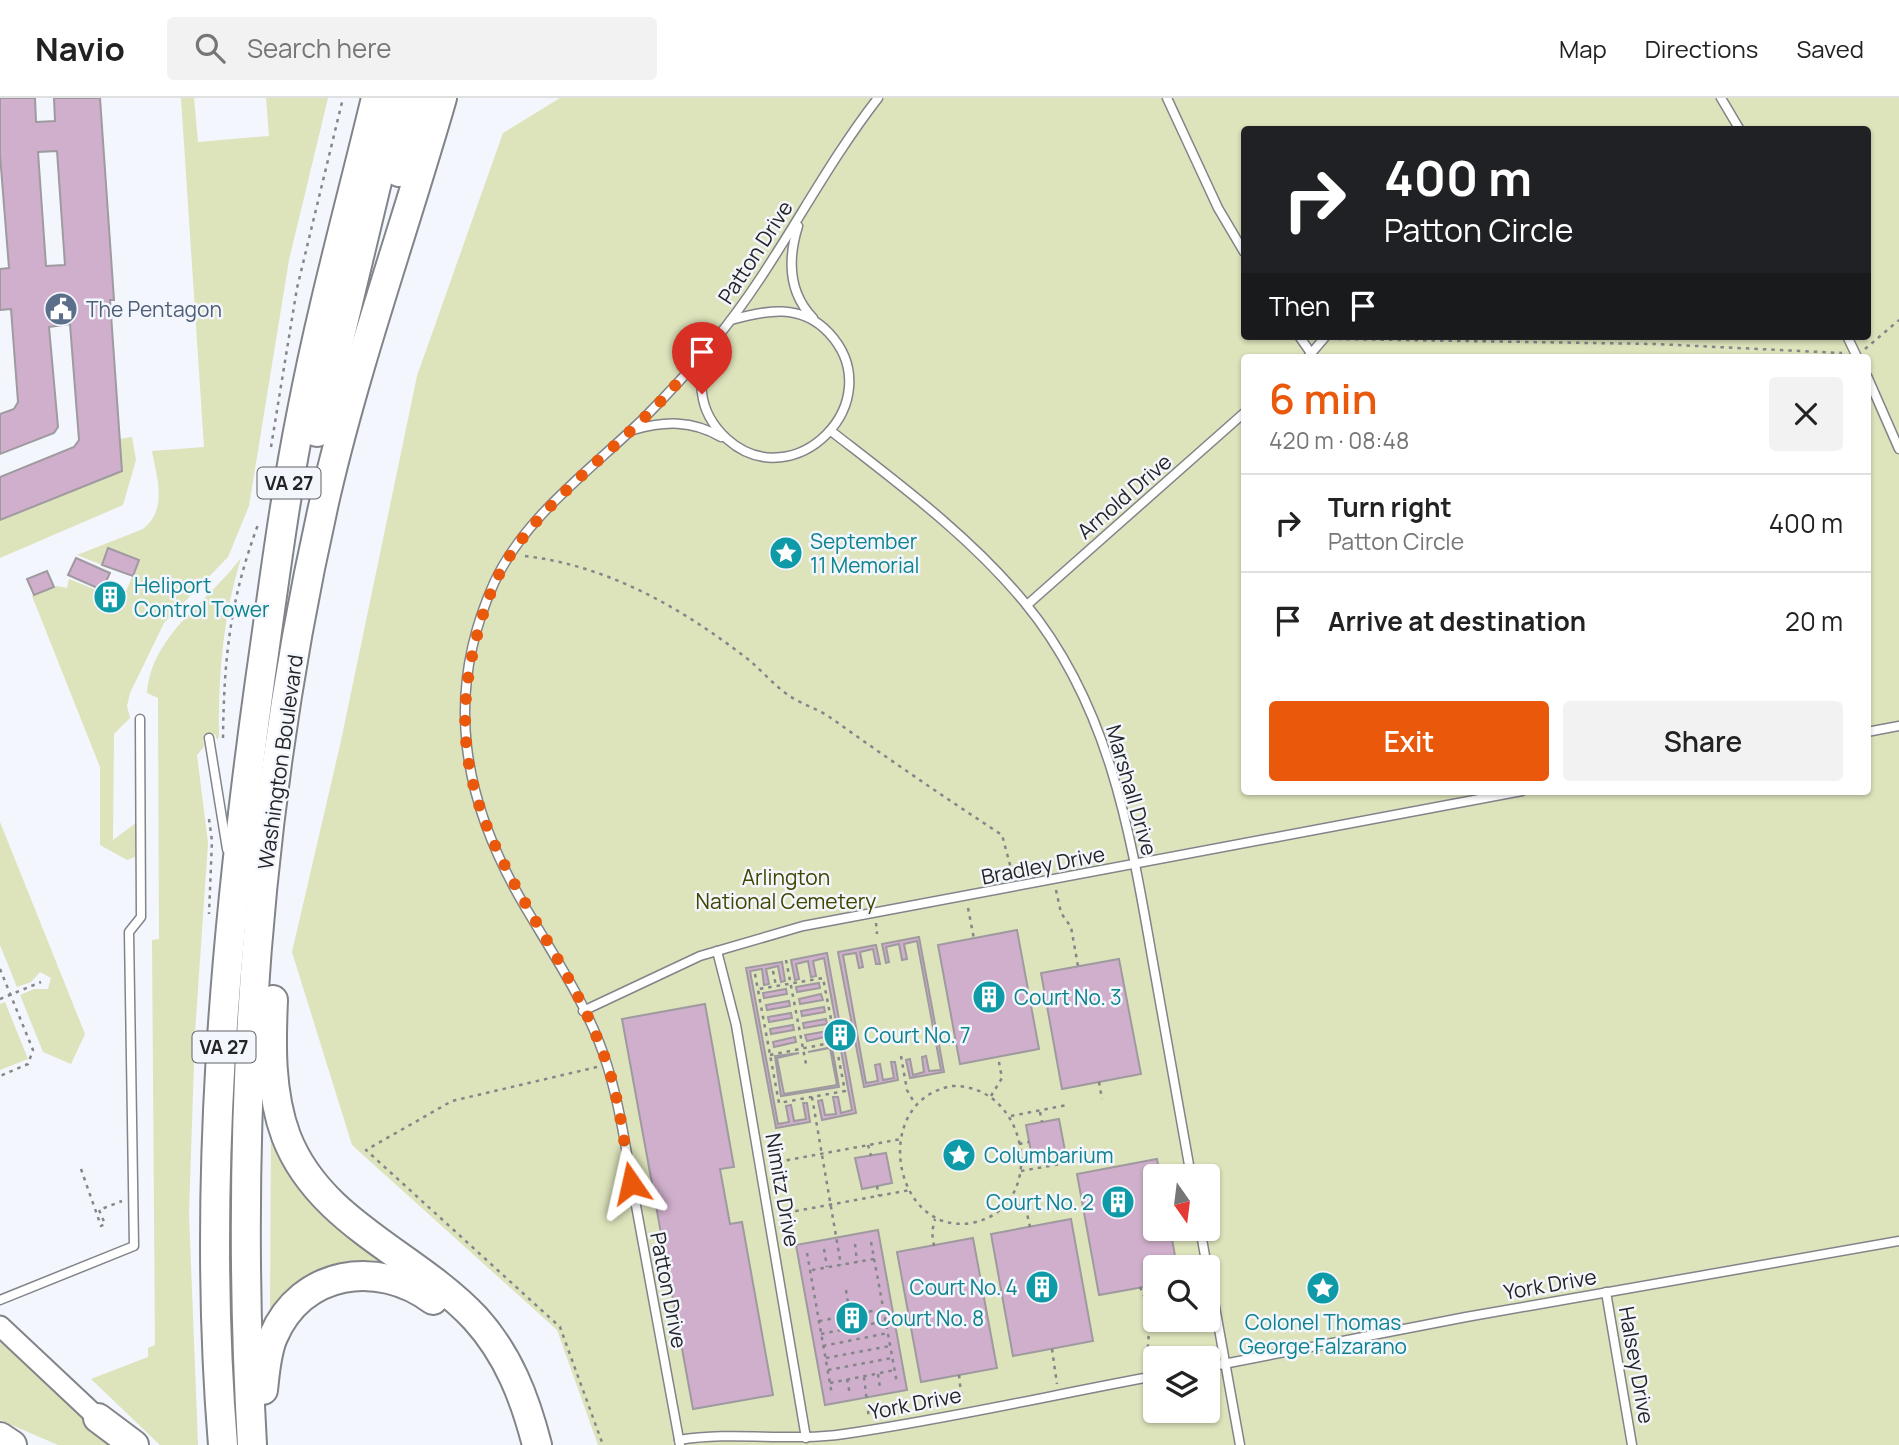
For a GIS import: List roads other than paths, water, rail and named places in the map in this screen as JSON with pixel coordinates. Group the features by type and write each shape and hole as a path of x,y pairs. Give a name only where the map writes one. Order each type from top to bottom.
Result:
{"highway":[{"name":"Washington Boulevard","path":"223,1436 217,1301 218,1183 234,897 272,582 302,410 374,98"},
{"path":"262,669 285,583 332,363 397,98"},
{"path":"341,435 356,344 419,98"},
{"name":"Washington Boulevard","path":"253,1445 247,1295 247,1167 255,994 268,834 292,661 341,435 442,98"},
{"path":"268,834 276,934 272,1059 277,1100 287,1138 304,1171 332,1204 442,1288 475,1318 511,1369 530,1439"},
{"path":"253,1445 269,1350 284,1318 302,1297 321,1284 344,1276 368,1274 391,1278 415,1288 468,1332 490,1361 530,1439"},
{"path":"98,1418 123,1445"},
{"path":"98,1418 134,1445"},
{"path":"0,1437 12,1445"}],"street":[{"path":"0,1326 98,1418"}],"lane":[{"name":"Patton Drive","path":"679,1443 607,1064 547,941 506,871 475,799 467,766 465,727 469,670 484,608 511,554 556,501 630,431 731,320 753,291 878,98"},
{"path":"1167,98 1218,208 1241,247"},
{"path":"1721,98 1738,126"},
{"path":"630,431 675,422 704,428 756,455 789,456 817,444 831,431 847,398 848,374 841,350 797,297 791,264 793,242 801,214"},
{"path":"731,320 763,311 782,310 817,323"},
{"path":"701,355 705,408 719,432 730,442"},
{"path":"1871,385 1899,449"},
{"name":"Arnold Drive","path":"1027,605 1241,416"},
{"name":"Marshall Drive","path":"831,431 972,546 1027,605 1093,714 1116,781 1136,865 1189,1164"},
{"path":"0,1300 134,1247 129,932 141,918 140,719"},
{"path":"1871,731 1899,726"},
{"path":"209,737 234,897"},
{"name":"Bradley Drive","path":"583,1011 653,975 717,951 803,926 1501,795"},
{"name":"Nimitz Drive","path":"717,951 736,1025 806,1438"},
{"name":"York Drive","path":"1220,1365 1606,1292 1899,1241"},
{"name":"Halsey Drive","path":"1606,1292 1632,1445"},
{"path":"1218,1332 1240,1445"},
{"name":"York Drive","path":"679,1443 737,1434 806,1438 870,1429 1143,1379"}],"place":[{"name":"The Pentagon","path":"61,309"},
{"name":"September 11 Memorial","path":"786,553"},
{"name":"Heliport Control Tower","path":"110,597"},
{"name":"Court No. 3","path":"989,997"},
{"name":"Court No. 7","path":"840,1035"},
{"name":"Columbarium","path":"959,1155"},
{"name":"Court No. 2","path":"1118,1202"},
{"name":"Court No. 4","path":"1042,1287"},
{"name":"Colonel Thomas George Falzarano","path":"1323,1288"},
{"name":"Court No. 8","path":"852,1318"}],"park label":[{"name":"Arlington National Cemetery","path":"786,889"}]}
